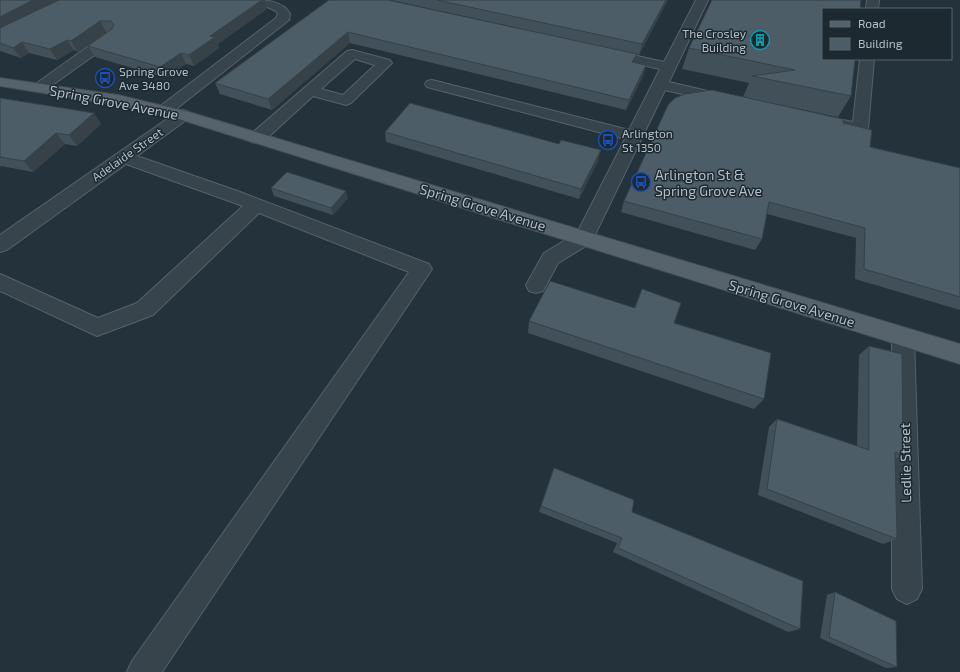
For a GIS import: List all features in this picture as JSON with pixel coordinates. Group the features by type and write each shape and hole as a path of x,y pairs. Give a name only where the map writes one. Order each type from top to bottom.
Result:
{"main road":[{"name":"Spring Grove Avenue","path":"0,82 118,100 183,115 903,338 960,354"}],"street":[{"path":"165,110 282,20 284,14 282,9 268,3 254,0"},
{"path":"536,285 550,258 584,238 702,0"},
{"path":"39,88 112,36"},
{"path":"595,51 669,67"},
{"path":"822,121 860,129 867,60"},
{"path":"432,84 635,137"},
{"path":"661,84 740,102"},
{"path":"257,138 311,91"},
{"name":"Adelaide Street","path":"0,245 183,115"},
{"path":"123,157 256,205 422,269 143,672"},
{"path":"0,282 97,327 144,308 256,205"},
{"name":"Ledlie Street","path":"903,338 907,589"}],"building":[{"path":"0,0 33,0 0,17"},
{"path":"59,0 262,0 210,36 215,37 189,55 181,53 160,67 88,46 112,29 114,25 111,21 100,21 71,41 67,40 50,49 22,42 13,48 0,43 0,28"},
{"path":"329,0 388,0 637,54 632,62 646,65 629,100 348,32 268,99 215,83"},
{"path":"437,0 666,0 642,44"},
{"name":"The Crosley Building","path":"712,0 861,0 860,8 822,8 822,60 855,60 851,96 752,76 795,70 689,48"},
{"path":"712,90 843,119 843,123 872,130 870,147 960,168 960,297 864,269 865,228 769,202 762,239 624,201 668,105 675,98 685,94"},
{"path":"0,98 94,113 69,135 56,133 24,161 0,157"},
{"path":"410,103 559,144 561,140 601,150 581,189 385,132"},
{"path":"287,172 346,191 331,208 271,188"},
{"path":"550,281 635,308 642,289 681,303 674,323 771,353 764,399 529,321"},
{"path":"869,346 902,354 903,455 895,452 897,539 767,489 777,419 869,450"},
{"path":"554,468 634,500 632,512 803,581 800,629 618,548 622,538 541,506"},
{"path":"835,592 896,621 897,667 829,637"}],"place":[{"name":"The Crosley Building","path":"760,40"},
{"name":"Spring Grove Ave 3480","path":"105,78"},
{"name":"Arlington St 1350","path":"608,140"},
{"name":"Arlington St & Spring Grove Ave","path":"641,182"}]}
